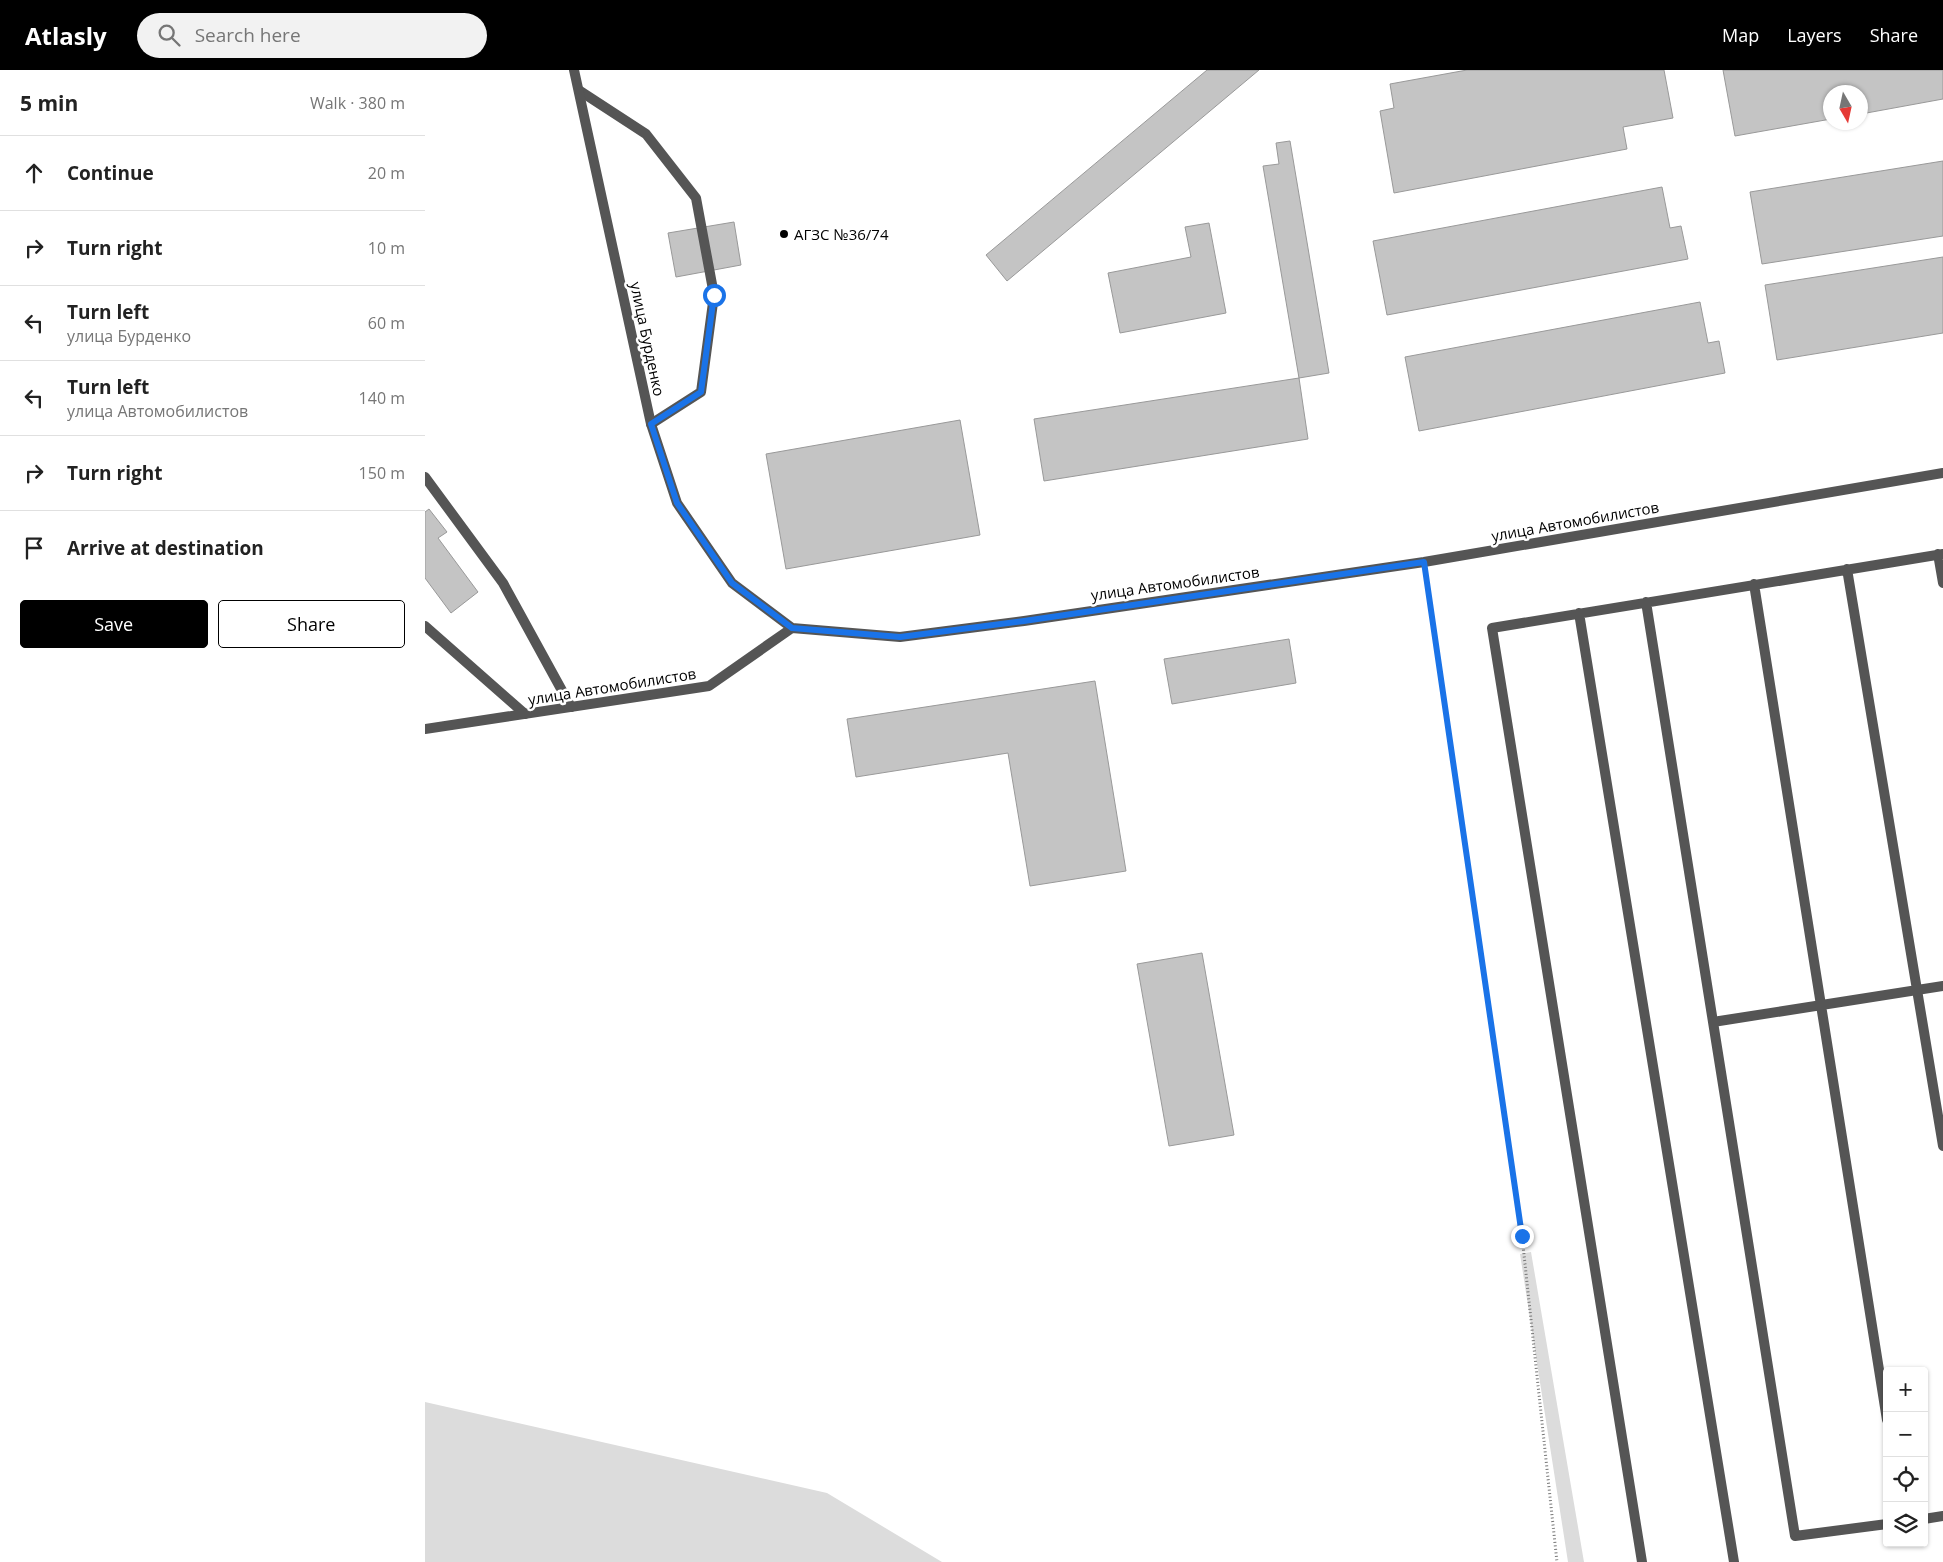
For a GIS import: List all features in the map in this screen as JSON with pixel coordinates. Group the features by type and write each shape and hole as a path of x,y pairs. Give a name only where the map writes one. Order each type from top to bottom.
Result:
{"street":[{"name":"улица Бурденко","path":"574,70 651,424 677,503 732,583 792,628"},
{"path":"580,91 645,134 696,198 714,295 701,392 651,424"},
{"name":"улица Автомобилистов","path":"425,729 709,686 792,628 900,637 1024,621 1424,562 1943,473"},
{"path":"425,477 503,583 571,707"},
{"path":"1642,1562 1492,628 1941,554 1943,583"},
{"path":"1847,569 1943,1146"},
{"path":"1753,584 1886,1412"},
{"path":"1646,602 1795,1536 1883,1525"},
{"path":"1579,613 1734,1562"},
{"path":"425,626 525,714"},
{"path":"1713,1022 1943,986"},
{"path":"1928,1518 1943,1516"}],"path":[{"path":"1424,562 1522,1236 1557,1562"}],"shaded area":[{"path":"1531,1252 1584,1562 1568,1562 1520,1254"},
{"path":"425,1402 827,1493 942,1562 425,1562"}],"building":[{"path":"1207,70 1259,70 1007,281 986,255"},
{"path":"1467,70 1664,70 1673,118 1623,127 1627,149 1394,193 1380,111 1394,108 1390,84"},
{"path":"1723,70 1943,70 1943,99 1868,113 1868,85 1823,85 1823,120 1735,136"},
{"path":"1290,141 1329,373 1299,378 1263,166 1279,164 1276,143"},
{"path":"1943,161 1943,236 1762,264 1750,192"},
{"path":"1662,187 1670,228 1681,226 1688,259 1387,315 1373,241"},
{"path":"734,222 741,265 676,277 668,233"},
{"path":"1209,223 1226,313 1120,333 1108,273 1191,257 1185,227"},
{"path":"1943,257 1943,333 1777,360 1765,285"},
{"path":"1700,302 1708,343 1719,341 1725,373 1419,431 1405,357"},
{"path":"1299,378 1308,439 1044,481 1034,419"},
{"path":"960,420 980,535 786,569 766,454"},
{"path":"429,509 447,532 438,538 478,592 451,613 425,578 425,512"},
{"path":"1289,639 1296,683 1172,704 1164,659"},
{"path":"1095,681 1126,871 1030,886 1008,753 856,777 847,719"},
{"path":"1202,953 1234,1135 1169,1146 1137,964"}],"place":[{"name":"АГЗС №36/74","path":"784,234"}],"route":[{"path":"714,295 701,392 651,424 677,503 732,583 792,628 900,637 1024,621 1424,562 1522,1236"}]}
